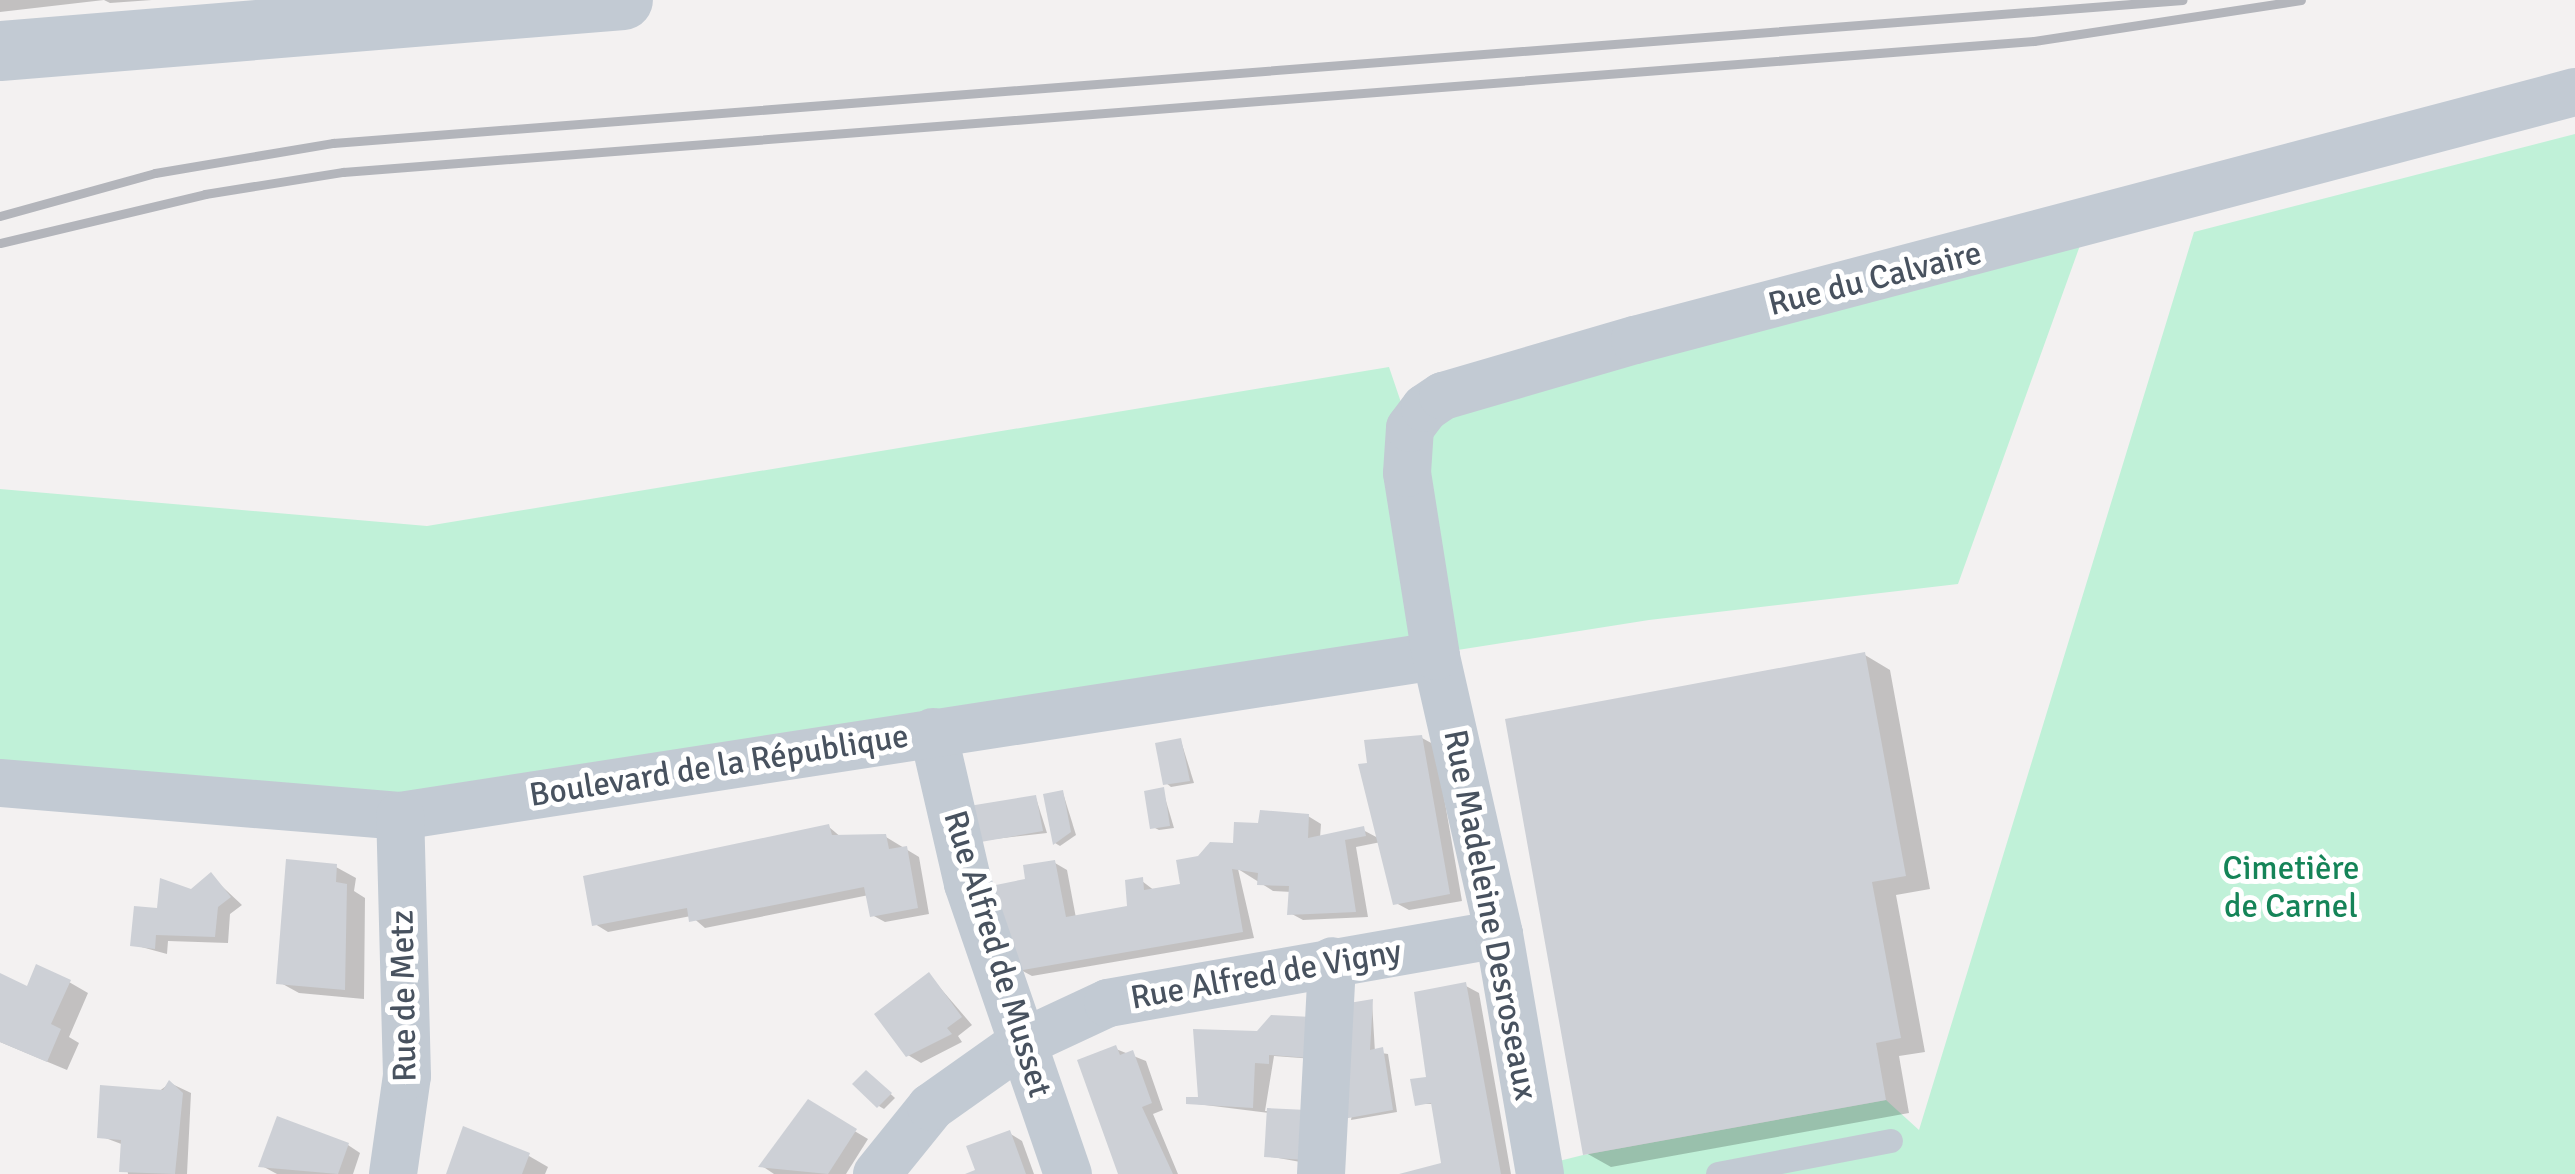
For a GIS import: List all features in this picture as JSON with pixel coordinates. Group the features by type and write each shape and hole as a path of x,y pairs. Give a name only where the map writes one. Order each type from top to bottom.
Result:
{"street":[{"path":"0,51 623,0"},
{"name":"Rue du Calvaire","path":"1436,656 1407,473 1410,428 1443,396 2575,92"},
{"name":"Boulevard de la République","path":"0,783 400,816 1436,656"},
{"name":"Rue Madeleine Desroseaux","path":"1436,656 1498,934 1540,1174"},
{"name":"Rue Alfred de Musset","path":"933,732 968,884 1068,1174"},
{"name":"Rue de Metz","path":"393,1174 407,1076 400,816"},
{"name":"Rue Alfred de Vigny","path":"877,1174 931,1107 1020,1044 1108,1003 1498,934"},
{"path":"1321,1174 1332,961"}],"lane":[{"path":"1718,1174 1892,1142"}],"green space":[{"name":"Cimetière de Carnel","path":"2575,134 2575,1174 1540,1174 1539,1166 1583,1155 1886,1100 1919,1130 2194,232"},
{"path":"2087,226 1958,584 1649,620 401,816 0,783 0,489 427,526 1389,367 1409,426"}],"building":[{"path":"1865,652 1906,876 1872,882 1901,1038 1876,1043 1886,1100 1583,1155 1505,719"},
{"path":"1422,735 1450,894 1393,905 1358,764 1367,763 1364,740"},
{"path":"1181,738 1190,781 1163,785 1155,743"},
{"path":"1164,787 1170,826 1150,829 1144,791"},
{"path":"1063,790 1071,832 1053,845 1043,794"},
{"path":"1036,795 1043,831 975,843 969,806"},
{"path":"1260,810 1309,814 1308,838 1364,826 1366,836 1345,840 1356,912 1287,915 1289,886 1257,885 1258,873 1232,869 1243,932 1017,971 986,887 1025,879 1023,865 1055,860 1066,917 1127,906 1125,880 1143,877 1144,890 1180,884 1176,860 1198,856 1210,842 1233,843 1234,822 1258,823"},
{"path":"829,824 832,835 886,834 889,849 907,846 918,908 870,917 864,887 689,922 687,908 592,926 583,876"},
{"path":"286,859 337,864 336,882 347,884 345,990 276,984"},
{"path":"211,872 231,897 218,907 215,937 156,935 155,949 130,946 134,906 157,908 160,878 191,889"},
{"path":"36,964 71,980 51,1024 61,1029 47,1062 0,1042 0,973 27,986"},
{"path":"929,972 962,1017 947,1028 952,1034 906,1057 874,1014"},
{"path":"1466,982 1501,1174 1399,1174 1441,1163 1431,1103 1415,1106 1410,1079 1426,1077 1414,992"},
{"path":"1373,999 1370,1050 1383,1047 1393,1110 1343,1119 1349,1003"},
{"path":"1271,1015 1312,1017 1309,1058 1269,1055 1269,1064 1255,1063 1253,1108 1186,1104 1186,1097 1198,1097 1193,1029 1257,1031"},
{"path":"1116,1045 1120,1055 1133,1050 1152,1103 1142,1107 1173,1174 1118,1174 1077,1060"},
{"path":"866,1070 892,1093 877,1108 852,1084"},
{"path":"169,1080 183,1093 175,1174 119,1172 121,1140 97,1138 100,1085 163,1090"},
{"path":"808,1099 857,1129 828,1174 758,1167"},
{"path":"1267,1108 1307,1110 1304,1160 1264,1157"},
{"path":"277,1116 349,1143 338,1174 258,1167"},
{"path":"463,1126 530,1153 522,1174 446,1174"},
{"path":"1010,1130 1026,1174 965,1174 975,1170 966,1146"}],"railway":[{"path":"0,216 155,173 333,143 2182,0"},
{"path":"0,243 205,194 343,172 2034,41 2301,0"}]}
